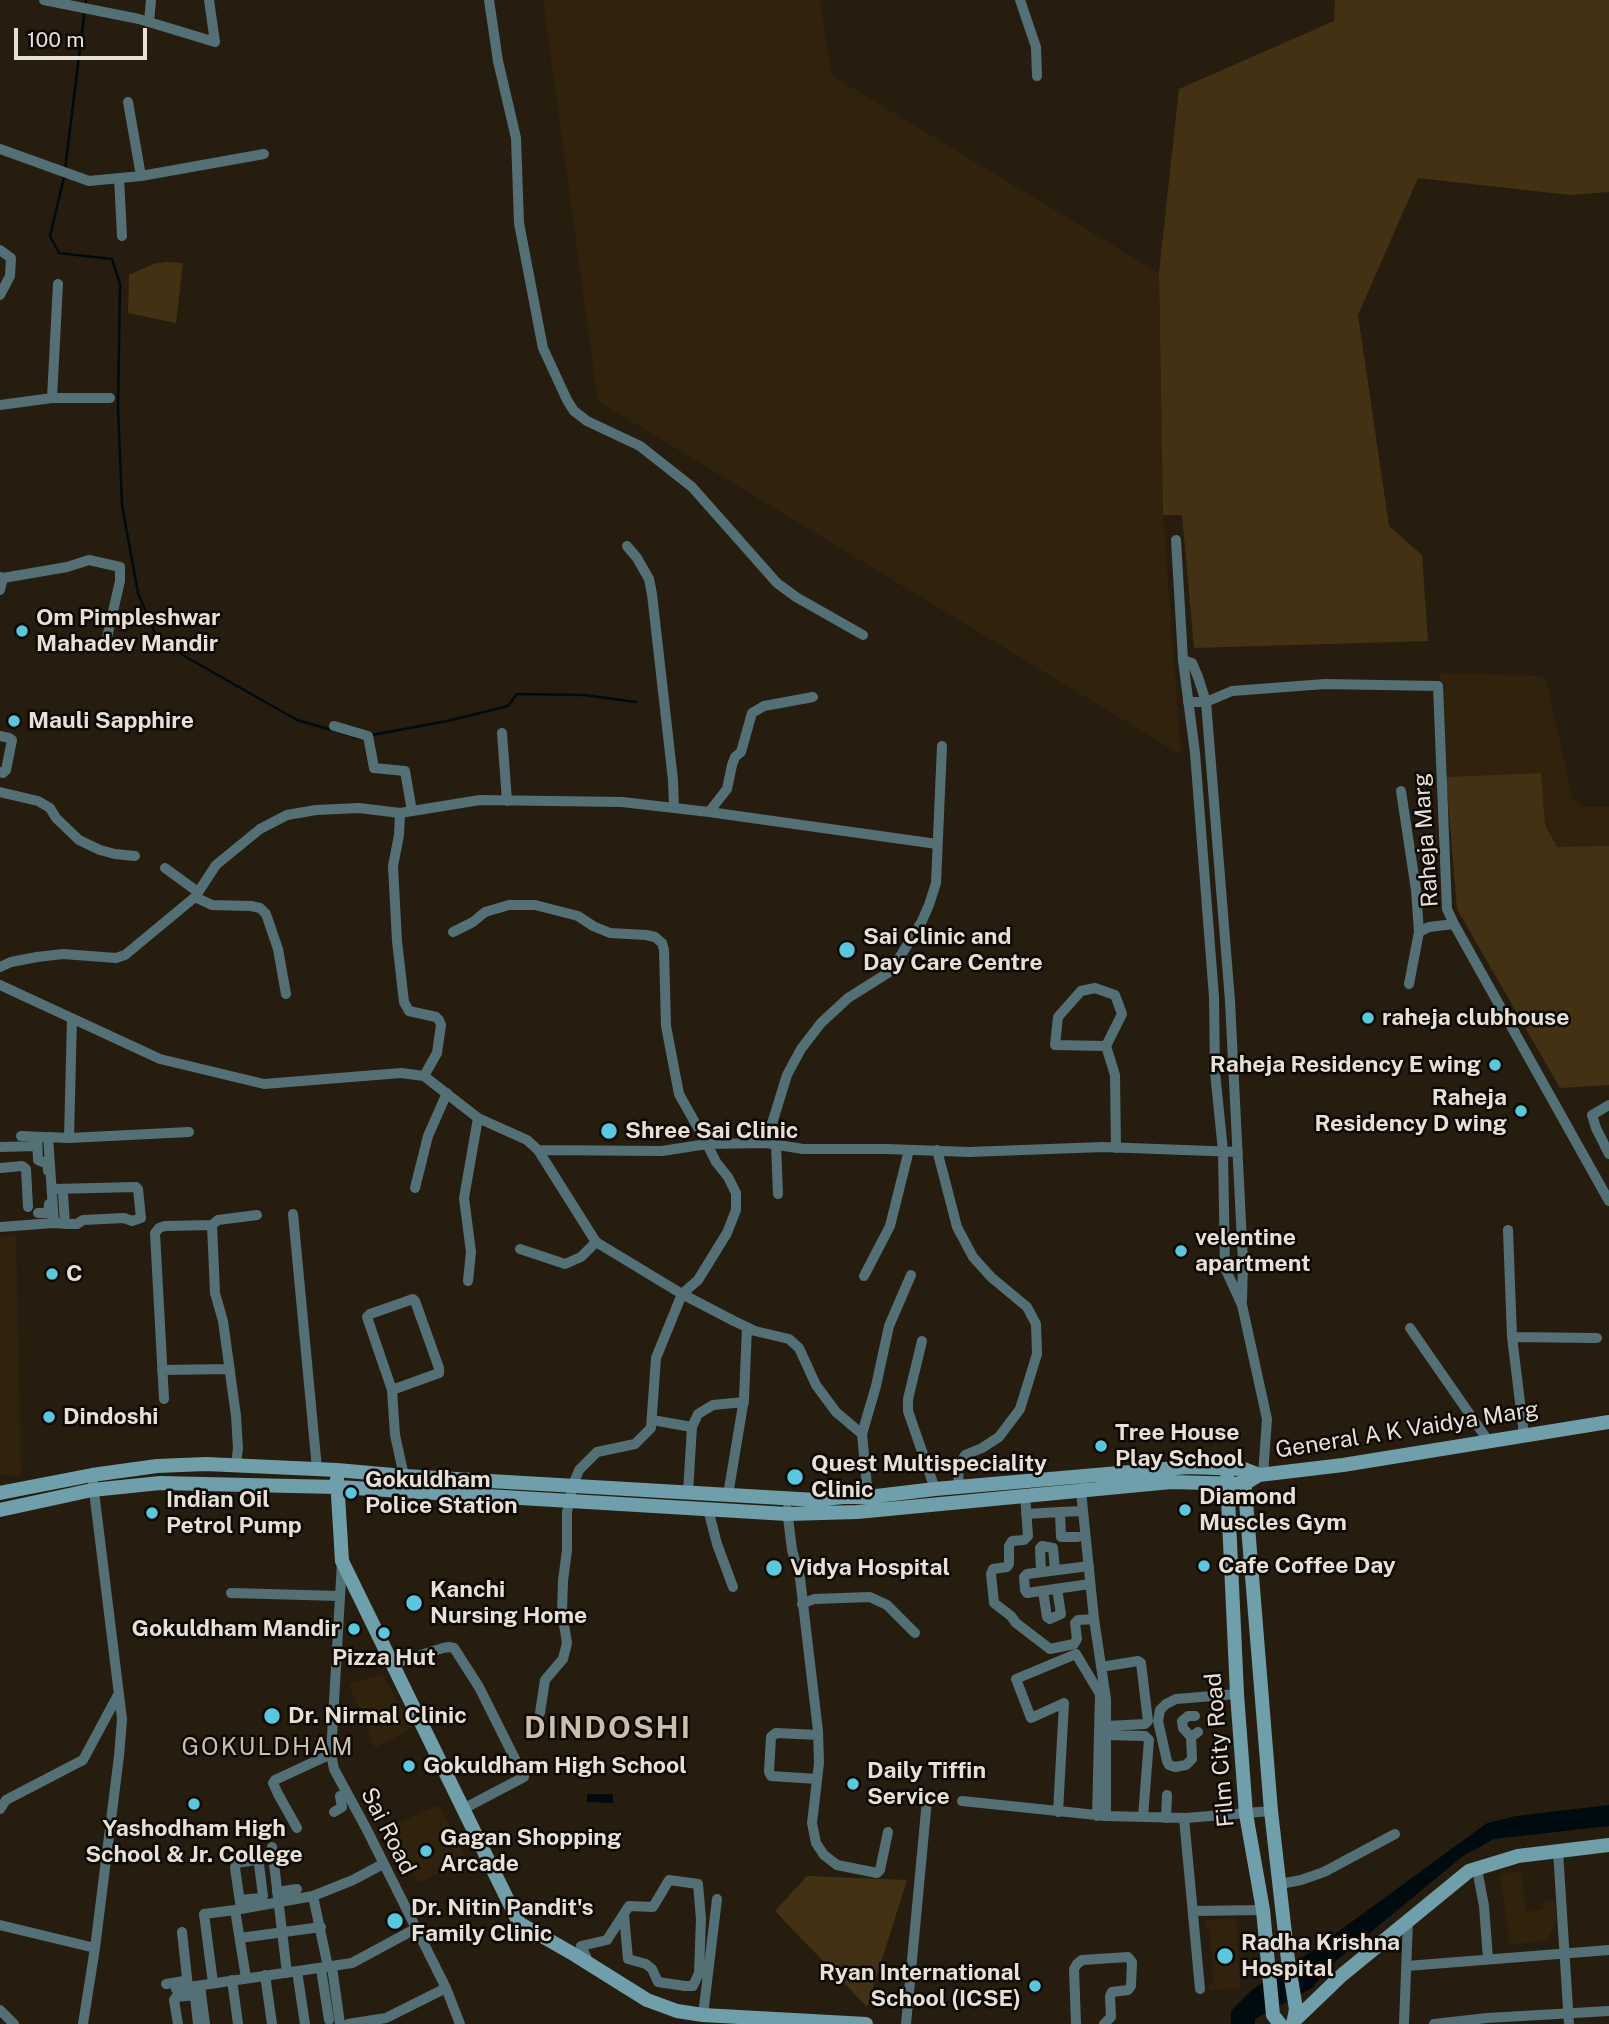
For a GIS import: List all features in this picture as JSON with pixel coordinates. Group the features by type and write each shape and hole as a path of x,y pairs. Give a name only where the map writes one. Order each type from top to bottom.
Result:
{"main road":[{"name":"General A K Vaidya Marg","path":"0,1493 92,1483 160,1483 337,1487 787,1514 857,1512 1171,1482 1244,1484 1261,1475 1343,1465 1609,1422"},
{"name":"General A K Vaidya Marg","path":"0,1510 157,1466 236,1464 816,1500 1175,1468 1244,1469 1261,1475"},
{"name":"Film City Road","path":"1227,1468 1237,1694 1246,1814 1263,1910 1273,2015 1287,2024 1296,2009 1271,1811 1244,1469"},
{"path":"337,1470 342,1561 519,1923 681,2018 703,2015 866,2024"},
{"path":"1287,2024 1342,1975 1469,1871 1518,1856 1609,1845"},
{"path":"1266,1936 1286,1935"}],"street":[{"path":"44,0 149,22 215,42 209,0"},
{"path":"149,22 151,0"},
{"path":"489,0 498,61 516,138 519,223 543,348 567,401 574,411 587,421 640,446 685,480 776,583 863,635"},
{"path":"1020,0 1036,47 1037,76"},
{"path":"128,102 141,176"},
{"path":"0,149 89,181 141,176 264,154"},
{"path":"119,178 122,236"},
{"path":"0,250 11,258 10,276 0,295"},
{"path":"52,398 58,284"},
{"path":"0,405 52,398 110,398"},
{"path":"1176,540 1183,660 1195,753 1214,997 1215,1072 1223,1151 1225,1268 1242,1305 1268,1419 1261,1475"},
{"path":"627,545 649,579 652,594 671,755 674,808"},
{"path":"0,590 1,578 89,560 120,568 120,580 105,646"},
{"path":"1183,660 1192,663 1206,702 1230,1001 1243,1262 1242,1305"},
{"name":"Raheja Marg","path":"1206,702 1232,691 1325,684 1438,686 1447,909 1609,1201"},
{"path":"709,812 727,789 732,765 741,752 752,713 764,706 813,697"},
{"path":"1188,702 1206,702"},
{"path":"334,726 368,736 374,768 405,771 412,811"},
{"path":"502,733 507,801"},
{"path":"0,736 12,740 6,770 0,772"},
{"path":"778,1194 771,1144 787,1075 821,1023 848,998 891,971 929,905 936,883 942,746"},
{"path":"1401,791 1416,890 1419,932 1409,985"},
{"path":"0,792 38,800 50,808 55,818 79,840 100,850 135,856"},
{"path":"0,967 11,962 63,954 116,958 125,955 197,895 216,866 260,829 287,815 316,810 359,808 400,813 480,800 622,802 937,844"},
{"path":"400,813 393,866 404,1002 409,1011 436,1017 441,1025 437,1053 424,1076"},
{"path":"165,868 212,905 251,906 260,908 266,914 278,948 286,994"},
{"path":"453,932 473,922 485,912 509,905 535,905 578,916 610,933 646,934 662,943 666,1026 679,1094 716,1163 728,1177 736,1193 736,1210 727,1233 698,1280 682,1294 656,1358 651,1428 635,1444 597,1452 579,1470 573,1485 569,1502 562,1612 567,1643 563,1659 545,1680 540,1713"},
{"path":"1419,932 1429,927 1454,924"},
{"path":"0,985 160,1059 264,1084 401,1073 424,1076 478,1118 527,1140 538,1150 596,1242 682,1294 747,1327 789,1339 799,1348 816,1385 836,1412 862,1434"},
{"path":"1106,1046 1055,1045 1058,1017 1081,991 1095,988 1115,995 1122,1014 1106,1046 1115,1075 1116,1148"},
{"path":"69,1138 72,1018"},
{"path":"415,1188 428,1136 447,1093"},
{"path":"1609,1105 1592,1115 1609,1154"},
{"path":"468,1281 471,1252 464,1198 478,1118"},
{"path":"0,1147 41,1140 189,1132"},
{"path":"21,1136 41,1140"},
{"path":"41,1140 60,1224"},
{"path":"38,1213 48,1213 49,1210 48,1164 38,1160 41,1140"},
{"path":"538,1150 662,1151 708,1144 771,1144 803,1149 969,1152 1116,1148 1238,1152"},
{"path":"864,1276 890,1226 909,1150"},
{"path":"937,1150 957,1227 973,1257 1027,1307 1036,1324 1037,1354 1020,1409 999,1437 965,1455 958,1468 959,1488"},
{"path":"0,1168 22,1166 26,1169 28,1207"},
{"path":"0,1227 141,1218 136,1187 53,1189"},
{"path":"60,1224 63,1194"},
{"path":"293,1214 317,1469"},
{"path":"164,1399 155,1233 165,1226 212,1225 218,1220 257,1215"},
{"path":"212,1225 215,1293 223,1321 237,1423 236,1464"},
{"path":"1508,1230 1512,1337 1524,1435"},
{"path":"520,1249 565,1264 581,1257 596,1242"},
{"path":"868,1497 862,1434 889,1326 911,1275"},
{"path":"392,1390 439,1373 413,1299 367,1317 392,1390 395,1435 404,1476"},
{"path":"728,1494 744,1402 747,1327"},
{"path":"1410,1328 1489,1442"},
{"path":"1512,1337 1597,1338"},
{"path":"922,1341 908,1399 908,1411 935,1489"},
{"path":"162,1370 230,1369"},
{"path":"688,1492 692,1427 698,1414 713,1405 744,1402"},
{"path":"652,1420 692,1427"},
{"path":"83,2024 95,1948 122,1719 92,1483"},
{"path":"1082,1491 1094,1619 1106,1699 1102,1816"},
{"path":"1025,1495 1028,1536 1024,1540 1012,1541 1007,1567 993,1569 991,1574 994,1603 1050,1649 1074,1644 1077,1639 1077,1620 1094,1619"},
{"path":"787,1498 792,1550 800,1578 818,1735 819,1763 812,1823 816,1843 829,1860 837,1865 877,1873 880,1870 888,1832"},
{"path":"708,1509 717,1544 733,1587"},
{"path":"1026,1514 1083,1511"},
{"path":"1060,1512 1061,1536 1078,1537"},
{"path":"1041,1572 1042,1546 1053,1548 1055,1570"},
{"name":"Sai Road","path":"342,1561 331,1754 334,1769 341,1793 383,1864 446,1988 460,2024"},
{"path":"1088,1566 1027,1574 1024,1577 1025,1590 1027,1593 1090,1584"},
{"path":"1043,1591 1050,1619 1061,1614 1057,1589"},
{"path":"231,1593 340,1596"},
{"path":"802,1604 814,1599 870,1597 887,1605 915,1633"},
{"path":"392,1664 443,1648 454,1648 479,1687 513,1754 524,1777 463,1809"},
{"path":"1058,1812 1064,1703 1031,1718 1016,1679 1076,1654 1100,1694 1102,1816"},
{"path":"1101,1667 1138,1661 1141,1663 1148,1721 1145,1724 1107,1730"},
{"path":"0,1809 6,1800 83,1760 119,1693"},
{"path":"1195,1716 1188,1716 1182,1721 1185,1733 1194,1735 1192,1759 1186,1765 1175,1768 1167,1761 1158,1721 1160,1710 1176,1699 1237,1694"},
{"path":"1107,1730 1145,1736 1149,1741 1143,1817"},
{"path":"817,1779 771,1776 769,1772 771,1737 776,1732 818,1735"},
{"path":"297,1828 273,1783 331,1754"},
{"path":"334,1812 342,1807 341,1793"},
{"path":"1168,1796 1168,1818"},
{"path":"906,2024 928,1800"},
{"path":"962,1801 1102,1816 1184,1818 1271,1811"},
{"path":"1184,1818 1200,1989"},
{"path":"1280,1884 1324,1872 1395,1835"},
{"path":"272,1847 282,1933 305,2024"},
{"path":"1558,1852 1568,2019"},
{"path":"212,1981 204,1914 313,1896 383,1864"},
{"path":"1477,1868 1484,1906 1488,1959"},
{"path":"590,1966 581,1946 607,1940 629,1906 653,1907 669,1880 698,1884 701,1919 699,1973 693,1986 658,1982 652,1969 646,1964 628,1959 624,1916"},
{"path":"277,1892 297,1889"},
{"path":"313,1896 340,2024"},
{"path":"703,2015 718,1899"},
{"path":"239,1907 245,1975"},
{"path":"1193,1910 1263,1910"},
{"path":"1404,2024 1408,1921"},
{"path":"0,1925 95,1948"},
{"path":"240,1938 321,1927"},
{"path":"176,1989 228,1977 292,1972 352,1963 415,1929"},
{"path":"182,1932 205,2024"},
{"path":"1407,1966 1609,1950"},
{"path":"1076,2024 1074,1969 1077,1964 1082,1960 1128,1957 1132,1962 1131,1986 1128,1990 1112,1992 1111,2017 1104,2024"},
{"path":"327,1967 329,2020"},
{"path":"265,1975 272,2024"},
{"path":"228,1977 238,2024"},
{"path":"166,1984 194,1986"},
{"path":"178,2024 174,2000 194,1986"},
{"path":"194,1986 198,2024"},
{"path":"348,2024 386,2018 446,1988"},
{"path":"0,2010 14,2024"},
{"path":"1434,2024 1568,2019 1609,2011"}],"shaded area":[{"path":"543,0 820,0 831,75 1159,273 1163,515 1181,755 598,401"},
{"path":"1335,0 1609,0 1609,192 1570,195 1418,178 1358,315 1389,526 1422,555 1428,641 1194,648 1182,515 1163,515 1159,273 1179,89 1334,21"},
{"path":"183,263 176,323 128,313 129,275 153,264"},
{"path":"1439,673 1539,676 1546,679 1573,800 1580,807 1609,807 1609,846 1557,848 1545,825 1541,773 1446,777"},
{"path":"1541,773 1545,825 1557,847 1609,846 1609,1085 1560,1088 1457,909 1446,777"},
{"path":"16,1235 21,1476 0,1475 0,1237"},
{"path":"382,1674 413,1728 375,1748 349,1684"},
{"path":"587,1794 613,1794 613,1803 587,1802"},
{"path":"439,1805 467,1859 418,1883 389,1827"},
{"path":"1609,1805 1609,1826 1494,1839 1463,1856 1331,1965 1312,1988 1255,2019 1255,2024 1231,2024 1231,2011 1253,1989 1309,1953 1487,1823 1516,1816"},
{"path":"1521,1871 1526,1912 1543,1909 1543,1901 1554,1900 1557,1920 1547,1940 1508,1945 1508,1928 1499,1874"},
{"path":"807,1876 907,1880 867,2007 775,1911"},
{"name":"Radha Krishna Hospital","path":"1236,1918 1240,1988 1209,1990 1209,1984 1213,1984 1210,1929 1206,1929 1205,1920"}],"waterway":[{"path":"65,170 86,0"},
{"path":"64,177 50,236 59,253 112,259 120,284 118,407 122,505 138,593 155,633 186,657 297,720 359,738"},
{"path":"372,735 508,706 517,694 584,695 636,702"}],"place":[{"name":"Om Pimpleshwar Mahadev Mandir","path":"22,631"},
{"name":"Mauli Sapphire","path":"14,721"},
{"name":"Sai Clinic and Day Care Centre","path":"847,950"},
{"name":"raheja clubhouse","path":"1368,1018"},
{"name":"Raheja Residency E wing","path":"1495,1065"},
{"name":"Raheja Residency D wing","path":"1521,1111"},
{"name":"Shree Sai Clinic","path":"609,1131"},
{"name":"velentine apartment","path":"1181,1251"},
{"name":"C","path":"52,1274"},
{"name":"Dindoshi","path":"49,1417"},
{"name":"Tree House Play School","path":"1101,1446"},
{"name":"Quest Multispeciality Clinic","path":"795,1477"},
{"name":"Gokuldham Police Station","path":"351,1493"},
{"name":"Diamond Muscles Gym","path":"1185,1510"},
{"name":"Indian Oil Petrol Pump","path":"152,1513"},
{"name":"Cafe Coffee Day","path":"1204,1566"},
{"name":"Vidya Hospital","path":"774,1568"},
{"name":"Kanchi Nursing Home","path":"414,1603"},
{"name":"Gokuldham Mandir","path":"354,1629"},
{"name":"Pizza Hut","path":"384,1633"},
{"name":"Dr. Nirmal Clinic","path":"272,1716"},
{"name":"Gokuldham High School","path":"409,1766"},
{"name":"Daily Tiffin Service","path":"853,1784"},
{"name":"Yashodham High School & Jr. College","path":"194,1804"},
{"name":"Gagan Shopping Arcade","path":"426,1851"},
{"name":"Dr. Nitin Pandit's Family Clinic","path":"395,1921"},
{"name":"Radha Krishna Hospital","path":"1225,1956"},
{"name":"Ryan International School (ICSE)","path":"1035,1986"}],"district":[{"name":"DINDOSHI","path":"608,1729"},
{"name":"GOKULDHAM","path":"268,1748"}]}
